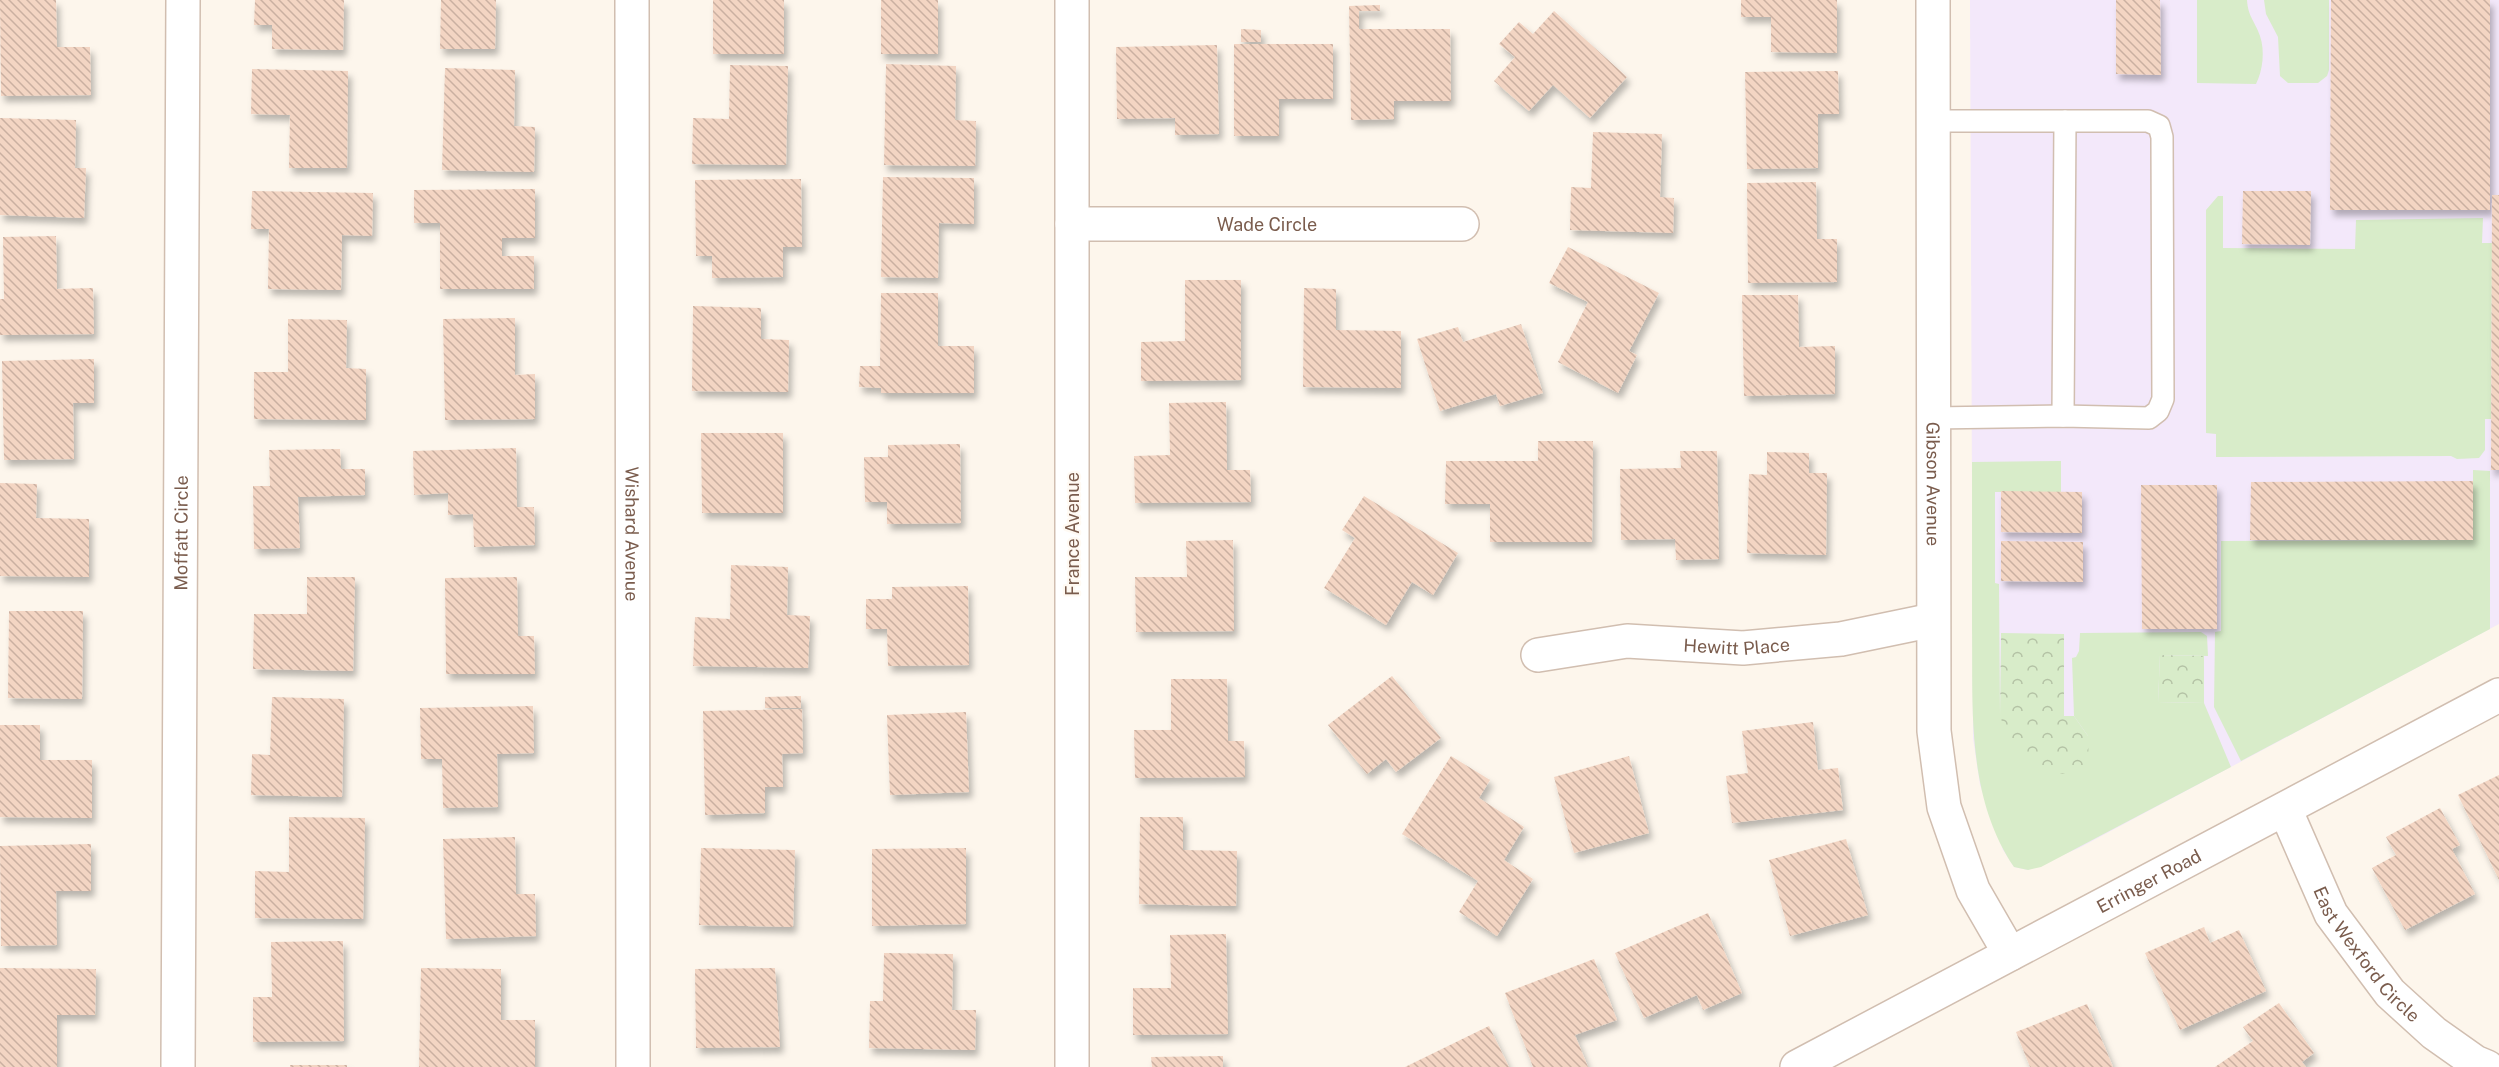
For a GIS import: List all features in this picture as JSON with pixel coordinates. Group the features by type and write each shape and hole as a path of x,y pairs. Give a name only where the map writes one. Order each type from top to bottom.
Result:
{"street":[{"name":"Moffatt Circle","path":"178,1067 183,0"},
{"name":"Wishard Avenue","path":"632,0 633,1067"},
{"name":"France Avenue","path":"1072,0 1072,1067"},
{"name":"Gibson Avenue","path":"1933,0 1934,731 1944,807 1973,890 2010,954"},
{"name":"Wade Circle","path":"1072,224 1462,224"},
{"name":"Hewitt Place","path":"1538,655 1627,641 1743,648 1841,639 1933,620"},
{"name":"Erringer Road","path":"1797,1067 2499,695"},
{"name":"East Wexford Circle","path":"2285,809 2331,914 2390,993 2434,1033 2475,1062 2487,1067"}],"lane":[{"path":"1933,121 2148,121 2159,126 2162,137 2163,399 2158,411 2149,418 2063,416 1933,418"},
{"path":"2063,416 2065,121"}],"shaded area":[{"path":"1970,0 2499,0 2499,624 2079,848 2028,870 2014,867 2003,850 1980,785 1973,738"}],"green space":[{"path":"2197,0 2247,0 2249,11 2260,36 2263,54 2262,67 2256,84 2197,83"},
{"path":"2264,0 2329,0 2329,70 2327,76 2318,83 2288,83 2280,76 2278,37 2266,14"},
{"path":"2218,196 2223,196 2223,248 2355,249 2356,220 2483,218 2482,243 2492,243 2491,419 2485,419 2485,450 2479,458 2457,459 2451,456 2216,457 2216,434 2206,433 2206,210"},
{"path":"2061,461 2061,492 1995,492 1995,583 1999,584 2000,716 2088,736 2074,716 2072,658 2076,657 2079,651 2080,633 2201,632 2207,636 2208,656 2160,655 2158,702 2204,703 2231,767 2041,867 2028,870 2014,867 1998,840 1987,811 1975,751 1972,689 1972,462"},
{"path":"2473,470 2490,471 2490,629 2241,761 2214,707 2215,632 2221,631 2221,541 2473,540"},
{"path":"2001,633 2064,634 2064,716 2074,716 2088,736 2089,773 2057,774 2015,757 2000,716"},
{"path":"2160,655 2204,656 2204,703 2158,702"}],"building":[{"path":"0,0 56,0 57,47 90,47 91,95 1,96"},
{"path":"255,0 344,0 343,50 272,49 272,25 254,25"},
{"path":"441,0 496,0 495,49 440,49"},
{"path":"713,0 784,0 784,54 713,54"},
{"path":"881,0 938,0 938,54 881,54"},
{"path":"1741,0 1837,0 1837,53 1771,52 1771,17 1741,17"},
{"path":"2116,0 2160,0 2161,75 2116,74"},
{"path":"2331,0 2490,0 2490,210 2330,210"},
{"path":"1380,5 1380,11 1359,11 1359,29 1450,29 1451,101 1394,101 1394,119 1351,120 1349,6"},
{"path":"1554,11 1627,77 1590,118 1553,85 1529,111 1494,81 1515,57 1499,44 1519,22 1533,34"},
{"path":"1241,29 1261,30 1261,42 1241,42"},
{"path":"1234,44 1333,44 1333,99 1279,99 1279,136 1234,136"},
{"path":"1217,45 1219,134 1175,135 1175,118 1117,119 1116,47"},
{"path":"886,64 956,66 955,120 976,121 975,166 884,165"},
{"path":"730,65 788,66 786,165 692,164 693,118 729,119"},
{"path":"445,68 515,70 514,126 535,127 534,172 442,170"},
{"path":"252,69 348,71 347,168 289,168 290,115 251,114"},
{"path":"1838,71 1839,114 1818,114 1818,168 1747,169 1745,72"},
{"path":"0,118 76,120 75,168 86,168 84,218 0,215"},
{"path":"1593,132 1662,134 1660,197 1674,198 1673,233 1570,230 1571,187 1591,188"},
{"path":"883,177 974,178 974,224 939,223 938,278 881,277"},
{"path":"801,179 802,247 783,247 783,277 712,278 712,256 696,256 695,180"},
{"path":"1816,182 1817,239 1837,239 1837,282 1748,283 1747,183"},
{"path":"535,189 535,238 502,238 502,256 534,256 534,289 440,289 440,223 414,223 414,190"},
{"path":"252,191 373,193 372,236 342,235 341,290 268,289 269,229 251,229"},
{"path":"2243,191 2311,191 2310,245 2242,244"},
{"path":"2492,195 2499,195 2499,470 2491,470"},
{"path":"56,236 57,289 93,288 94,334 0,335 0,299 4,299 3,237"},
{"path":"1568,247 1659,293 1629,351 1637,355 1618,393 1558,362 1588,302 1549,283"},
{"path":"1185,280 1241,280 1241,380 1141,381 1141,342 1185,341"},
{"path":"1304,288 1336,289 1336,330 1401,331 1401,388 1303,387"},
{"path":"881,293 938,293 938,346 974,346 974,393 881,393 881,388 859,387 860,366 880,366"},
{"path":"1742,295 1798,295 1799,347 1835,346 1835,394 1744,396"},
{"path":"693,306 761,308 761,339 789,340 788,392 692,391"},
{"path":"515,318 515,375 535,374 535,419 445,420 443,319"},
{"path":"288,319 347,320 346,368 366,369 366,420 254,419 254,372 288,372"},
{"path":"1521,324 1543,393 1500,406 1496,394 1440,411 1417,339 1458,327 1463,342"},
{"path":"94,359 94,403 73,403 74,459 4,460 2,361"},
{"path":"1226,402 1227,470 1250,470 1251,502 1135,503 1134,456 1170,455 1169,403"},
{"path":"701,433 783,433 783,513 702,513"},
{"path":"1538,441 1593,441 1592,542 1490,542 1490,504 1445,504 1446,461 1538,461"},
{"path":"960,444 961,523 887,524 887,502 865,502 864,457 888,457 888,445"},
{"path":"516,448 517,507 534,507 535,545 474,547 473,514 448,515 448,493 414,495 413,451"},
{"path":"340,449 341,469 365,469 365,495 298,497 300,548 254,549 253,486 270,486 269,450"},
{"path":"1680,451 1717,451 1719,559 1676,560 1675,539 1621,540 1620,469 1681,468"},
{"path":"1767,452 1809,453 1809,473 1827,473 1826,555 1747,553 1749,474 1767,475"},
{"path":"2473,481 2473,540 2250,540 2251,482"},
{"path":"0,483 37,484 36,518 89,519 89,577 0,576"},
{"path":"2141,485 2217,485 2217,629 2142,629"},
{"path":"2001,491 2082,492 2082,533 2001,532"},
{"path":"1364,496 1458,553 1433,595 1412,582 1386,625 1324,588 1355,538 1342,530"},
{"path":"1233,540 1234,631 1136,632 1135,577 1187,577 1186,541"},
{"path":"2001,541 2083,542 2083,582 2001,581"},
{"path":"731,565 788,567 787,615 810,616 808,668 693,666 695,617 730,619"},
{"path":"307,577 355,577 353,671 253,669 254,614 307,614"},
{"path":"517,577 518,636 534,636 535,674 446,674 445,578"},
{"path":"968,586 969,665 888,666 887,629 866,629 866,599 892,599 892,587"},
{"path":"9,611 83,611 82,699 8,698"},
{"path":"1392,676 1441,738 1396,772 1386,759 1367,774 1328,725"},
{"path":"1171,679 1227,679 1228,741 1244,741 1245,777 1135,778 1134,730 1171,730"},
{"path":"801,696 801,708 765,708 765,697"},
{"path":"272,697 344,699 342,797 251,795 252,754 270,755"},
{"path":"533,706 534,753 497,754 498,807 443,808 442,759 421,759 420,708"},
{"path":"802,709 803,753 782,754 783,787 765,787 765,813 705,815 703,711"},
{"path":"966,712 969,792 890,795 887,715"},
{"path":"1813,722 1818,770 1838,768 1843,810 1732,823 1726,776 1748,773 1742,731"},
{"path":"0,725 40,725 40,760 92,760 92,818 0,817"},
{"path":"1451,756 1490,780 1479,798 1524,827 1504,860 1533,879 1497,936 1459,912 1478,881 1402,834"},
{"path":"1629,756 1649,833 1574,853 1554,777"},
{"path":"2499,775 2499,880 2458,795"},
{"path":"2440,808 2460,845 2452,849 2475,894 2405,930 2372,868 2396,855 2386,837"},
{"path":"289,817 365,818 363,919 255,918 255,871 289,872"},
{"path":"1140,817 1183,817 1183,850 1237,851 1236,906 1139,904"},
{"path":"515,837 516,894 535,894 536,936 446,939 443,839"},
{"path":"1846,839 1868,915 1790,936 1769,860"},
{"path":"91,844 91,891 56,891 57,945 1,946 0,846"},
{"path":"701,848 795,850 793,927 699,925"},
{"path":"966,848 966,924 872,926 872,849"},
{"path":"1708,913 1742,993 1703,1010 1697,995 1644,1018 1615,953"},
{"path":"2204,927 2210,943 2239,930 2266,991 2180,1030 2145,953"},
{"path":"1226,934 1228,1034 1133,1035 1133,988 1171,988 1170,935"},
{"path":"343,941 344,1041 253,1042 253,997 272,997 271,942"},
{"path":"884,953 953,954 952,1010 976,1010 975,1050 869,1048 870,1001 883,1001"},
{"path":"1594,959 1617,1020 1575,1035 1588,1067 1533,1067 1505,993"},
{"path":"0,968 96,969 95,1015 57,1015 57,1067 0,1067"},
{"path":"421,968 501,969 501,1020 535,1020 535,1067 419,1067"},
{"path":"775,968 780,1047 696,1048 695,969"},
{"path":"2279,1003 2314,1053 2302,1062 2306,1067 2215,1067 2253,1041 2243,1027"},
{"path":"2087,1004 2113,1067 2030,1067 2016,1032"},
{"path":"1489,1026 1509,1067 1405,1067"},
{"path":"1223,1056 1223,1067 1152,1067 1151,1057"},
{"path":"290,1065 347,1065 347,1067 290,1067"}]}
